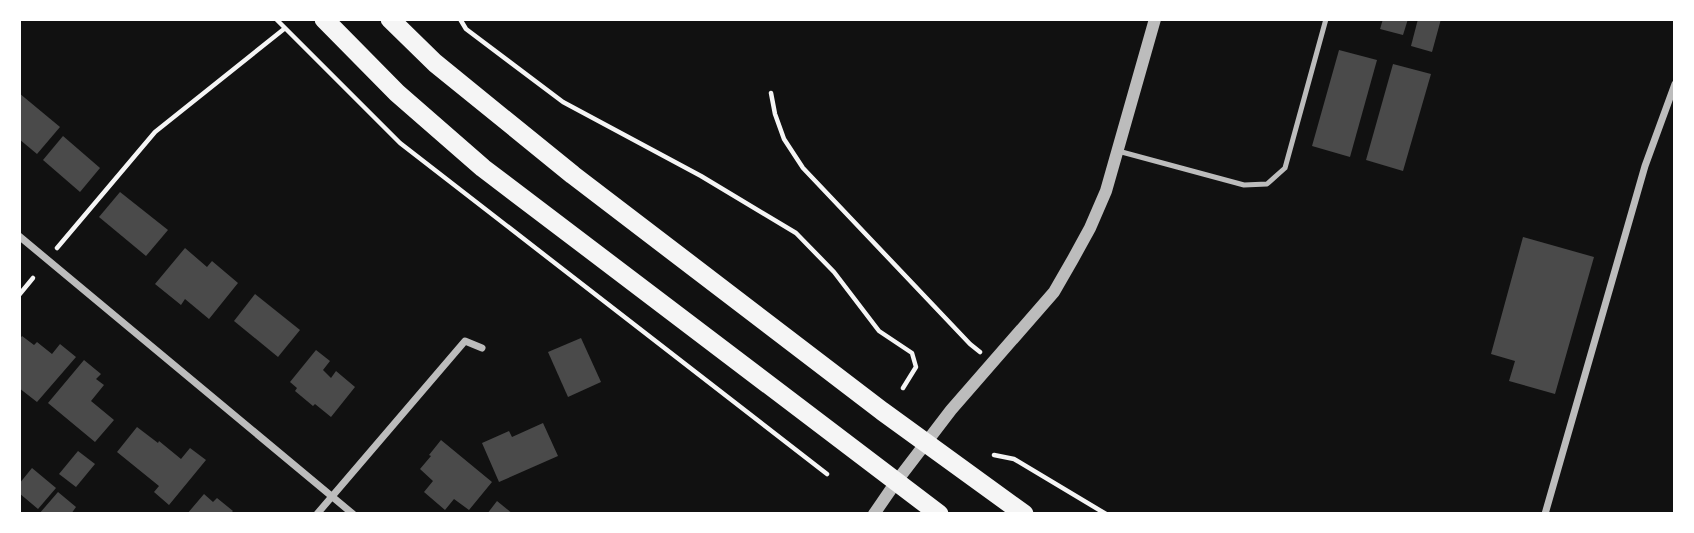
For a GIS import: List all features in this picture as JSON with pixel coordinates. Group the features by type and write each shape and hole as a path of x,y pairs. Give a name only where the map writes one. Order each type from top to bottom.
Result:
{"highway":[{"path":"324,19 397,93 483,168 939,514"},
{"path":"390,19 435,63 573,175 882,411 1024,514"}],"street":[{"path":"874,514 926,443 1054,292 1090,228 1106,191 1155,19"},
{"path":"1545,514 1645,166 1675,84"},
{"path":"19,236 353,514"},
{"path":"317,514 465,341 482,348"}],"lane":[{"path":"1118,151 1244,185 1267,184 1285,168 1326,19"}],"path":[{"path":"276,19 400,143 827,474"},
{"path":"460,19 466,29 563,102 701,176 796,233 834,272 878,331 912,352 916,367 903,388"},
{"path":"47,259 155,132 284,28"},
{"path":"771,93 784,139 803,168 970,344 992,363"},
{"path":"19,295 33,278"},
{"path":"994,455 1014,459 1106,514"}],"building":[{"path":"1383,19 1408,19 1403,35 1380,29"},
{"path":"1418,19 1441,19 1432,52 1411,46"},
{"path":"1339,50 1377,60 1350,157 1312,146"},
{"path":"1393,64 1431,74 1403,171 1366,160"},
{"path":"19,93 60,127 37,154 19,139"},
{"path":"63,136 100,168 80,192 43,160"},
{"path":"120,192 168,230 146,256 99,217"},
{"path":"1523,237 1594,257 1555,394 1509,381 1515,361 1491,354"},
{"path":"185,248 207,267 212,261 238,283 209,319 185,299 181,305 155,284"},
{"path":"255,294 300,330 278,357 234,321"},
{"path":"22,336 34,345 37,342 52,354 60,344 76,357 37,402 19,388 19,340"},
{"path":"581,338 601,382 568,397 548,352"},
{"path":"316,350 330,361 323,370 331,378 336,371 355,387 331,417 295,391 297,388 290,382"},
{"path":"84,360 101,374 96,379 104,385 91,401 114,420 95,442 48,403"},
{"path":"543,423 558,456 499,482 482,443 509,431 512,437"},
{"path":"137,427 181,459 190,448 206,460 169,505 154,492 159,486 117,452"},
{"path":"441,440 492,482 469,510 454,499 445,510 424,492 433,481 420,469"},
{"path":"78,451 95,464 76,487 59,474"},
{"path":"32,468 56,488 38,509 19,493 19,484"},
{"path":"58,492 76,507 71,514 39,514"},
{"path":"204,494 213,502 217,498 233,511 230,514 187,514"},
{"path":"497,501 513,514 487,514"}]}
